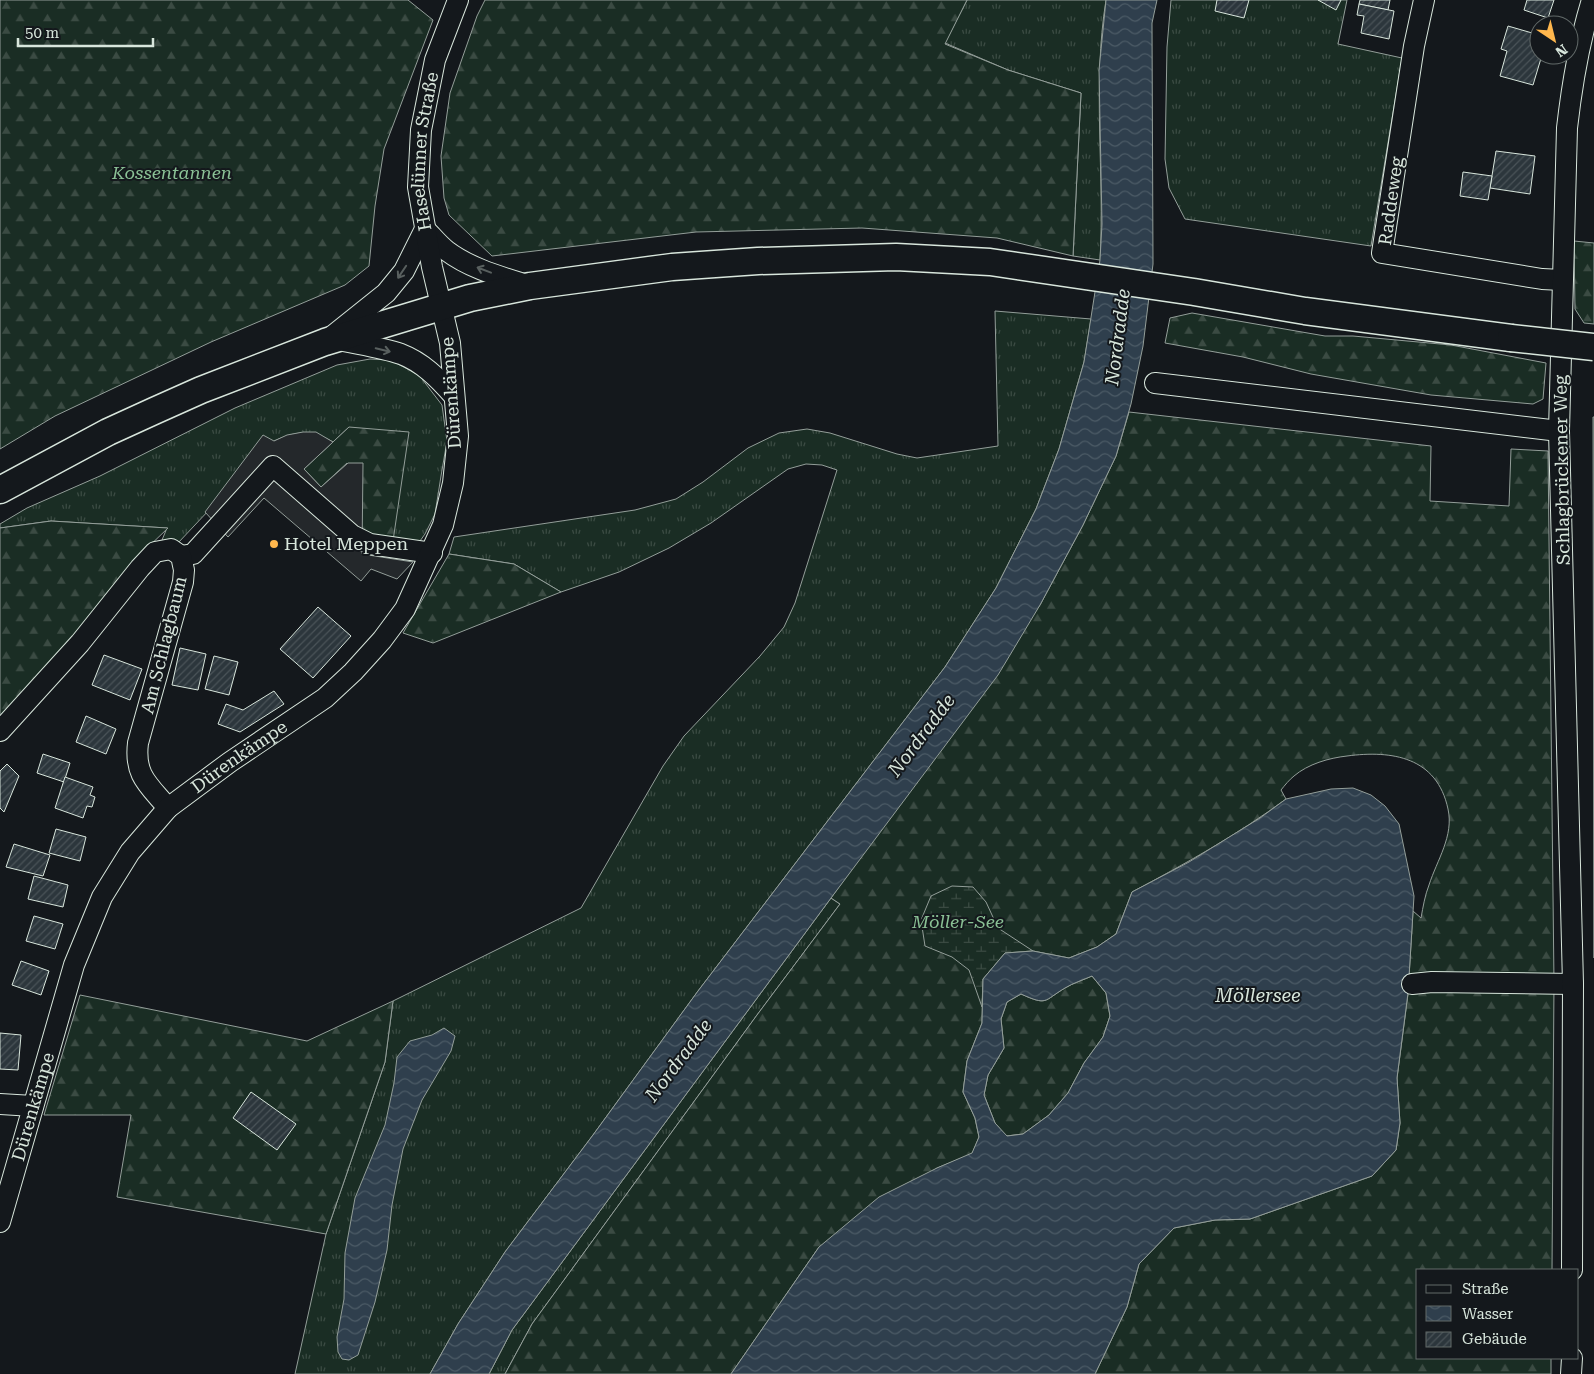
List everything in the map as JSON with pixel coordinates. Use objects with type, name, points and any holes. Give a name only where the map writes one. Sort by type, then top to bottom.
[{"type":"main road","points":[[0,490],[108,432],[146,414],[201,390],[330,340],[441,305],[470,298],[530,286],[672,267],[758,261],[896,257],[990,262],[1194,292],[1305,311],[1594,347]]},
{"type":"street","name":"Haselünner Straße","points":[[441,305],[418,187],[421,130],[435,60],[458,0]]},
{"type":"street","name":"Raddeweg","points":[[1424,0],[1414,46],[1382,253],[1542,279],[1562,280]]},
{"type":"street","name":"Schlagbrückener Weg","points":[[1572,1269],[1573,984],[1559,432],[1565,172],[1572,84],[1582,31],[1592,0]]},
{"type":"street","points":[[330,340],[386,294],[404,271],[425,229],[447,251],[480,270],[530,286]]},
{"type":"street","name":"Dürenkämpe","points":[[0,1222],[74,965],[102,898],[130,852],[168,808],[230,762],[325,698],[353,672],[382,640],[405,609],[432,553],[443,525],[453,483],[458,436],[450,343],[441,305]]},
{"type":"street","points":[[330,340],[401,354],[417,362],[435,375],[453,395]]},
{"type":"street","points":[[1155,383],[1559,432]]},
{"type":"street","points":[[180,556],[193,554],[273,466],[352,536],[370,544],[432,553]]},
{"type":"street","name":"Am Schlagbaum","points":[[0,731],[80,643],[155,552],[171,549],[180,556],[184,570],[183,582],[138,744],[136,758],[141,776],[168,808]]},
{"type":"street","points":[[1412,984],[1432,982],[1573,984]]},
{"type":"street","points":[[0,1104],[33,1106]]},
{"type":"street","points":[[1572,1359],[1572,1374]]},
{"type":"green space","name":"Kossentannen","points":[[0,0],[408,0],[433,20],[384,149],[375,206],[369,266],[345,285],[211,342],[55,416],[0,449]]},
{"type":"green space","points":[[485,0],[967,0],[945,44],[1008,70],[1081,93],[1073,256],[997,238],[862,228],[696,232],[492,256],[449,215],[444,198],[441,156],[450,93],[477,16]]},
{"type":"green space","points":[[967,0],[1106,0],[1102,32],[1099,97],[1100,260],[1073,256],[1081,93],[1008,70],[945,43]]},
{"type":"green space","points":[[1171,0],[1347,0],[1338,44],[1402,58],[1371,246],[1185,219],[1169,188],[1165,159],[1167,47]]},
{"type":"green space","points":[[1574,241],[1594,243],[1594,324],[1584,323],[1575,309]]},
{"type":"green space","points":[[995,311],[1091,319],[1084,362],[1059,449],[1036,509],[996,588],[945,667],[698,991],[505,1252],[458,1324],[430,1374],[295,1374],[326,1234],[385,1062],[393,1001],[581,908],[663,766],[684,736],[760,656],[784,627],[795,603],[837,470],[822,465],[806,464],[788,469],[711,523],[669,548],[619,572],[561,592],[514,564],[449,554],[454,537],[635,510],[676,499],[703,482],[748,448],[779,433],[807,429],[830,433],[897,454],[917,458],[998,446]]},
{"type":"green space","points":[[1192,313],[1325,336],[1353,336],[1451,345],[1546,363],[1543,399],[1533,404],[1431,395],[1311,374],[1243,357],[1165,343],[1170,318]]},
{"type":"green space","points":[[370,359],[390,360],[419,375],[442,405],[447,441],[435,514],[420,541],[393,541],[349,427],[333,442],[311,433],[297,433],[274,441],[178,543],[164,544],[162,540],[167,528],[51,521],[0,528],[0,524],[27,508],[100,476],[235,408],[337,365]]},
{"type":"green space","points":[[1129,412],[1431,446],[1430,501],[1509,506],[1511,449],[1548,451],[1554,983],[1552,1269],[1416,1269],[1416,1359],[1551,1359],[1551,1374],[1095,1374],[1127,1307],[1139,1264],[1174,1228],[1215,1220],[1250,1219],[1372,1176],[1396,1150],[1400,1123],[1397,1078],[1408,994],[1413,911],[1421,918],[1432,876],[1447,838],[1449,819],[1448,809],[1442,792],[1434,778],[1423,768],[1396,756],[1364,754],[1333,758],[1306,768],[1292,778],[1281,790],[1286,799],[1210,849],[1132,892],[1116,934],[1097,947],[1069,958],[1033,951],[983,979],[982,1023],[967,1061],[963,1092],[975,1118],[979,1137],[972,1154],[937,1168],[819,1247],[731,1374],[505,1374],[532,1324],[840,904],[831,898],[1040,605],[1083,525],[1116,456]]},
{"type":"green space","points":[[1593,417],[1594,417],[1594,958]]},
{"type":"green space","points":[[349,427],[409,432],[393,541],[362,534],[347,463],[321,487],[304,469]]},
{"type":"green space","points":[[51,521],[168,528],[142,553],[0,725],[0,528]]},
{"type":"green space","points":[[449,554],[514,564],[561,592],[433,643],[403,633]]},
{"type":"green space","name":"Möller-See","points":[[952,886],[973,887],[986,902],[998,928],[1033,951],[1005,953],[983,979],[982,1007],[969,970],[952,957],[925,946],[921,920],[931,896]]},
{"type":"green space","points":[[831,898],[840,904],[532,1324],[505,1374],[489,1374],[512,1330]]},
{"type":"green space","points":[[1092,976],[1106,993],[1110,1016],[1103,1037],[1084,1063],[1068,1093],[1049,1115],[1023,1134],[1006,1136],[995,1123],[984,1095],[988,1075],[1004,1048],[1001,1019],[1007,1002],[1021,994],[1041,1001],[1049,999],[1068,986]]},
{"type":"green space","points":[[80,995],[307,1041],[393,1001],[385,1062],[326,1234],[117,1197],[131,1115],[44,1115]]},
{"type":"shaded area","points":[[316,432],[333,442],[304,469],[321,487],[348,463],[363,463],[362,554],[413,562],[397,579],[371,569],[361,581],[264,498],[228,537],[205,512],[263,435],[274,441],[287,435]]},
{"type":"water","name":"Nordradde","points":[[1106,0],[1157,0],[1152,23],[1153,264],[1143,346],[1131,404],[1116,456],[1083,525],[1040,605],[998,675],[512,1330],[489,1374],[430,1374],[458,1324],[505,1252],[698,991],[945,667],[996,588],[1036,509],[1059,449],[1084,362],[1100,260],[1102,224],[1099,70]]},
{"type":"water","name":"Möllersee","points":[[1353,788],[1371,795],[1385,806],[1399,824],[1414,896],[1408,993],[1397,1078],[1400,1123],[1396,1150],[1372,1176],[1250,1219],[1215,1220],[1174,1228],[1139,1264],[1127,1307],[1095,1374],[731,1374],[819,1247],[879,1197],[972,1153],[979,1137],[975,1118],[963,1092],[967,1061],[982,1023],[983,979],[1005,953],[1033,951],[1069,958],[1097,947],[1116,934],[1132,892],[1189,862],[1260,818],[1286,799],[1331,789]],"holes":[[[1092,976],[1106,993],[1110,1016],[1103,1037],[1084,1063],[1068,1093],[1049,1115],[1023,1134],[1007,1136],[995,1123],[984,1095],[988,1075],[1004,1048],[1001,1019],[1007,1002],[1021,994],[1041,1001],[1049,999],[1068,986]]]},
{"type":"water","points":[[444,1028],[455,1036],[451,1051],[422,1100],[403,1149],[392,1205],[387,1250],[375,1302],[358,1355],[349,1360],[342,1359],[338,1352],[337,1337],[344,1299],[345,1253],[355,1198],[385,1125],[394,1083],[397,1057],[410,1041],[432,1035]]},
{"type":"building","points":[[1217,0],[1249,0],[1244,18],[1215,11]]},
{"type":"building","points":[[1318,0],[1341,0],[1336,10]]},
{"type":"building","points":[[1360,0],[1390,0],[1388,10],[1359,4]]},
{"type":"building","points":[[1527,0],[1554,0],[1549,15],[1539,15],[1524,10]]},
{"type":"building","points":[[1359,4],[1394,11],[1389,39],[1361,33],[1364,16],[1357,15]]},
{"type":"building","points":[[1508,26],[1529,32],[1529,65],[1539,65],[1533,85],[1500,76],[1507,51],[1501,49]]},
{"type":"building","points":[[1496,151],[1535,156],[1530,194],[1490,188]]},
{"type":"building","points":[[1463,172],[1492,176],[1488,200],[1460,196]]},
{"type":"building","points":[[318,607],[351,636],[313,678],[280,649]]},
{"type":"building","points":[[180,648],[206,654],[198,690],[172,685]]},
{"type":"building","points":[[104,655],[142,669],[130,700],[92,685]]},
{"type":"building","points":[[214,656],[238,662],[229,695],[205,689]]},
{"type":"building","points":[[274,691],[284,704],[240,732],[218,724],[226,704],[243,710]]},
{"type":"building","points":[[86,716],[116,729],[106,754],[76,742]]},
{"type":"building","points":[[43,754],[70,763],[64,782],[37,773]]},
{"type":"building","points":[[7,764],[19,776],[4,812],[0,808],[0,771]]},
{"type":"building","points":[[65,777],[93,787],[90,795],[95,797],[92,807],[87,806],[83,818],[55,808]]},
{"type":"building","points":[[56,829],[86,837],[80,861],[49,853]]},
{"type":"building","points":[[14,844],[50,855],[43,876],[6,867]]},
{"type":"building","points":[[34,876],[68,885],[63,907],[28,899]]},
{"type":"building","points":[[34,916],[63,924],[55,949],[26,941]]},
{"type":"building","points":[[21,961],[49,971],[41,995],[12,985]]},
{"type":"building","points":[[0,1033],[21,1035],[18,1070],[0,1069]]},
{"type":"building","points":[[251,1092],[296,1124],[277,1150],[233,1118]]},
{"type":"place","name":"Hotel Meppen","points":[[274,544]]}]
